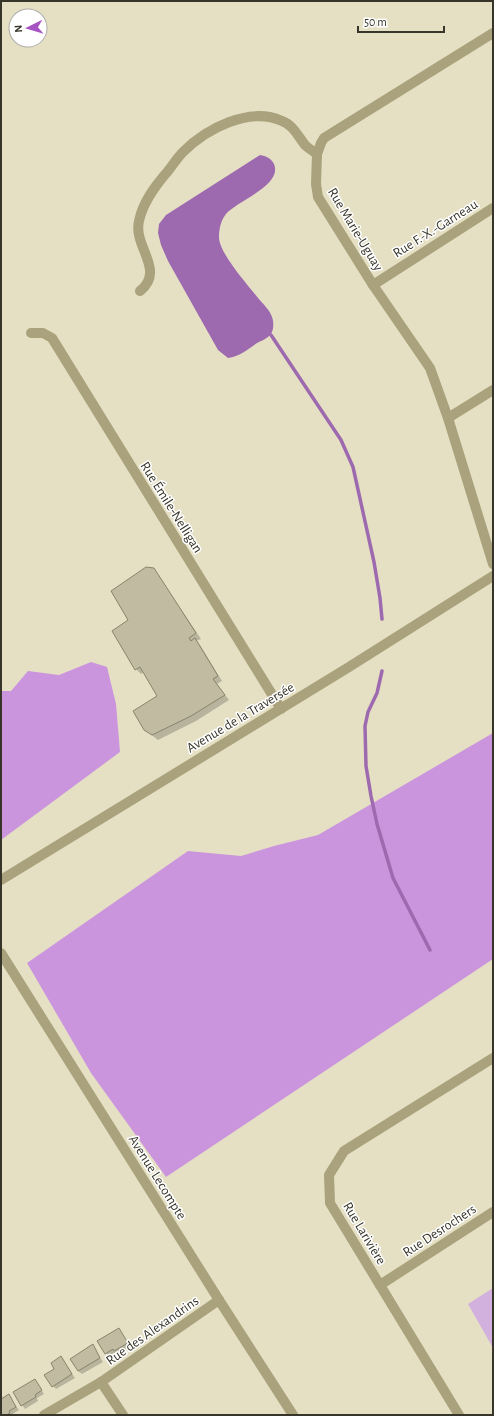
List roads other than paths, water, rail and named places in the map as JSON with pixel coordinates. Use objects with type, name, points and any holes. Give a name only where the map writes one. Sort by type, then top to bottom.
[{"type":"street","name":"Rue Marie-Uguay","points":[[493,33],[324,138],[320,143],[317,154],[316,184],[318,197],[373,285],[430,368],[448,418],[493,564]]},
{"type":"street","points":[[140,291],[149,281],[151,273],[148,259],[139,239],[139,221],[150,195],[157,184],[182,153],[192,144],[228,122],[238,119],[263,117],[283,121],[295,131],[305,145],[317,154]]},
{"type":"street","name":"Rue F.-X.-Garneau","points":[[373,285],[493,208]]},
{"type":"street","name":"Rue Émile-Nelligan","points":[[31,332],[43,333],[52,338],[280,709]]},
{"type":"street","points":[[448,418],[493,390]]},
{"type":"street","name":"Avenue de la Traversée","points":[[1,880],[493,576]]},
{"type":"street","name":"Avenue Lecompte","points":[[1,953],[293,1415]]},
{"type":"street","name":"Rue Larivière","points":[[459,1415],[330,1203],[329,1175],[344,1151],[493,1058]]},
{"type":"street","name":"Rue Desrochers","points":[[380,1285],[493,1212]]},
{"type":"street","name":"Rue des Alexandrins","points":[[44,1415],[101,1382],[219,1300]]},
{"type":"street","name":"Rue des Alexandrins","points":[[101,1382],[123,1415]]},
{"type":"waterway","points":[[271,335],[341,440],[353,467],[374,562],[382,619]]},
{"type":"waterway","points":[[382,671],[377,693],[368,712],[365,726],[366,766],[371,796],[377,824],[393,878],[430,950]]}]
